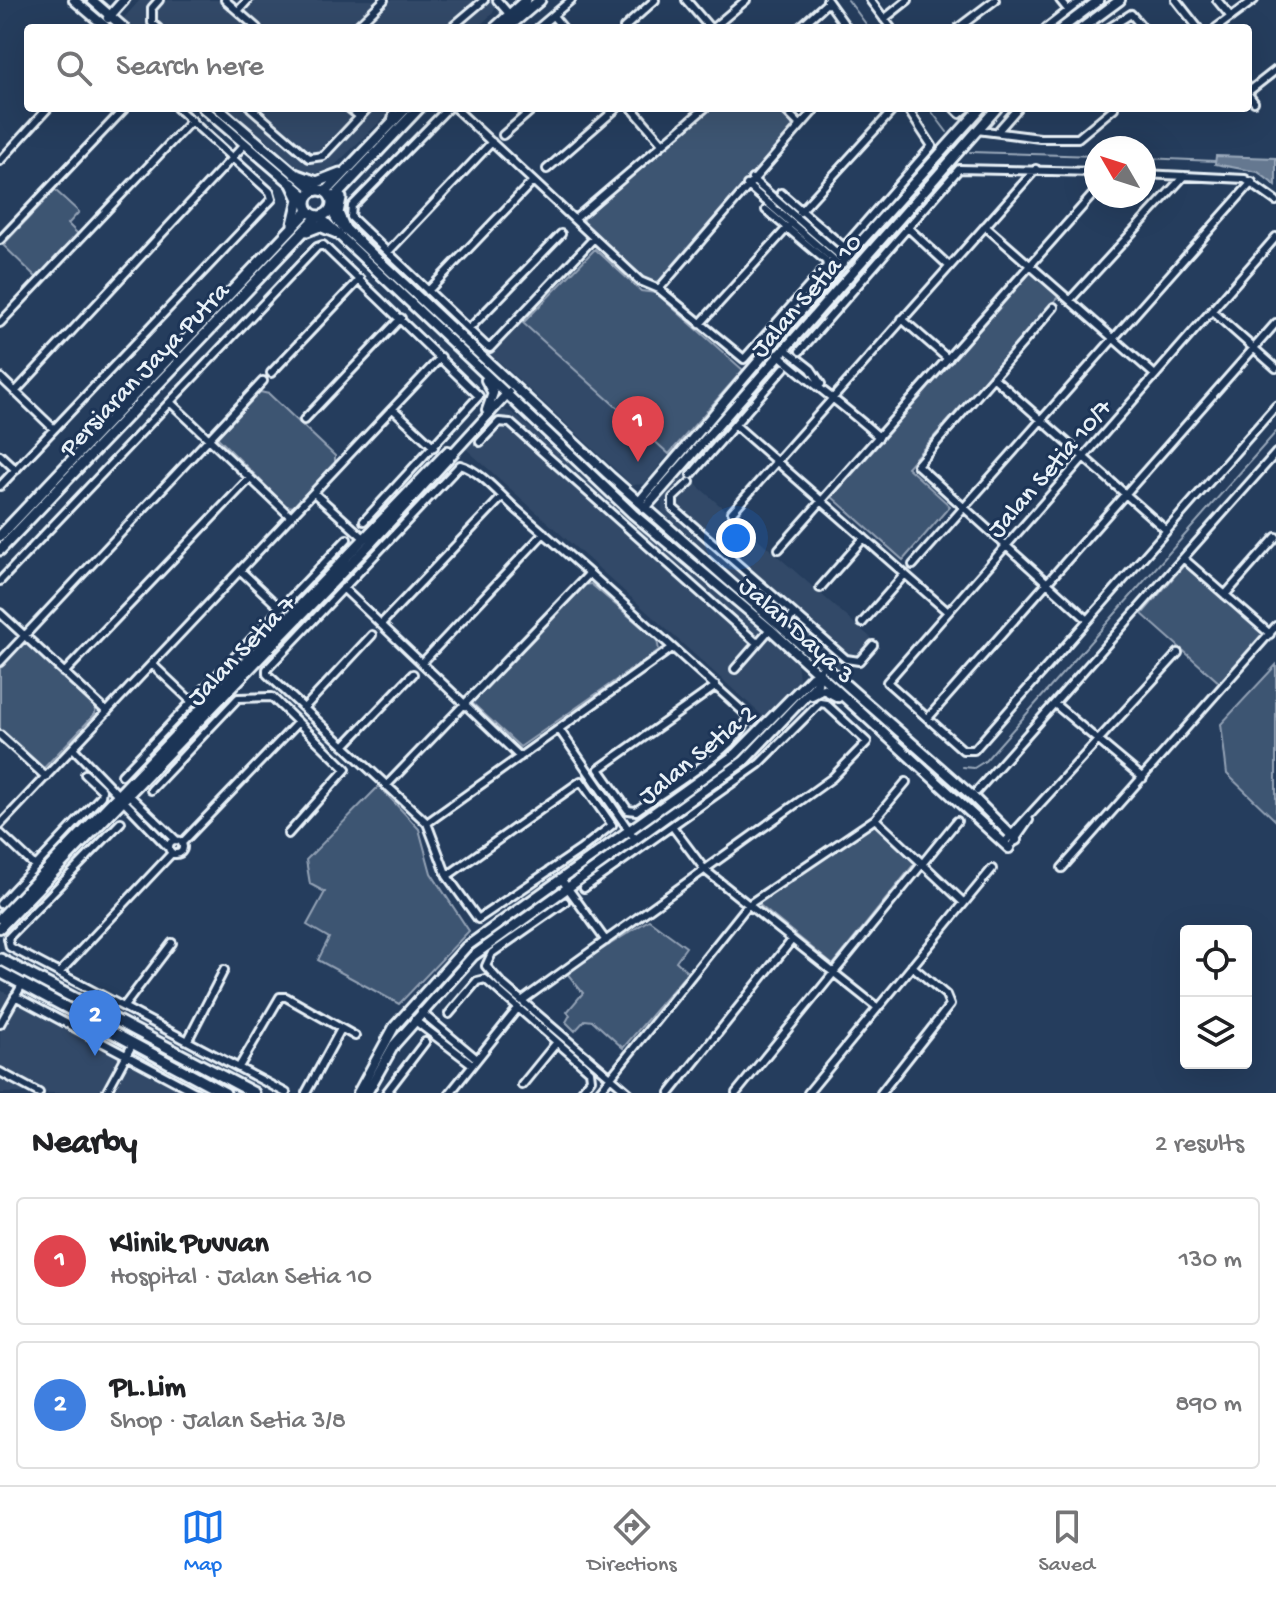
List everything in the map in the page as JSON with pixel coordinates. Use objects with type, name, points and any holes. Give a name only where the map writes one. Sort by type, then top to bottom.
[{"type":"main road","points":[[500,24],[526,0]]},
{"type":"main road","points":[[512,24],[540,0]]},
{"type":"main road","points":[[330,201],[350,167],[402,112]]},
{"type":"main road","points":[[330,201],[415,112]]},
{"type":"main road","points":[[350,167],[320,182],[293,179],[299,204],[295,233],[320,226],[341,231],[338,206],[351,181]]},
{"type":"main road","points":[[311,194],[330,201]]},
{"type":"main road","points":[[311,194],[315,215]]},
{"type":"main road","name":"Persiaran Jaya Putra","points":[[0,536],[295,233],[330,201]]},
{"type":"main road","name":"Persiaran Jaya Putra","points":[[0,550],[295,233]]},
{"type":"main road","points":[[0,959],[254,1093]]},
{"type":"main road","points":[[0,972],[225,1093]]},
{"type":"main road","points":[[124,1027],[132,1045]]},
{"type":"main road","points":[[132,1045],[147,1038]]},
{"type":"street","points":[[74,0],[102,24]]},
{"type":"street","points":[[92,0],[108,7],[122,0]]},
{"type":"street","points":[[92,0],[119,24]]},
{"type":"street","points":[[105,24],[122,0]]},
{"type":"street","points":[[153,24],[151,15],[159,0]]},
{"type":"street","points":[[225,0],[253,24]]},
{"type":"street","points":[[238,11],[248,0]]},
{"type":"street","points":[[359,24],[384,0]]},
{"type":"street","points":[[456,24],[484,0]]},
{"type":"street","points":[[497,0],[510,15]]},
{"type":"street","points":[[543,24],[571,0]]},
{"type":"street","points":[[628,24],[655,0]]},
{"type":"street","points":[[686,0],[708,24]]},
{"type":"street","points":[[717,24],[746,0]]},
{"type":"street","points":[[870,0],[888,24]]},
{"type":"street","points":[[884,19],[908,0]]},
{"type":"street","points":[[963,24],[995,0]]},
{"type":"street","points":[[1060,0],[1068,10]]},
{"type":"street","points":[[1051,24],[1082,0]]},
{"type":"street","points":[[1067,24],[1099,0]]},
{"type":"street","points":[[1087,24],[1120,0]]},
{"type":"street","points":[[1176,0],[1195,24]]},
{"type":"street","points":[[1217,0],[1231,17]]},
{"type":"street","points":[[1221,24],[1254,0]]},
{"type":"street","points":[[803,24],[828,1],[844,24]]},
{"type":"street","points":[[1115,24],[1131,14],[1140,24]]},
{"type":"street","points":[[553,16],[560,24]]},
{"type":"street","points":[[1252,90],[1276,70]]},
{"type":"street","points":[[0,161],[44,112]]},
{"type":"street","points":[[0,240],[121,112]]},
{"type":"street","points":[[0,486],[272,199],[272,194],[182,112]]},
{"type":"street","points":[[216,112],[245,144],[293,179]]},
{"type":"street","points":[[216,112],[311,194]]},
{"type":"street","points":[[256,112],[309,158],[323,156],[364,112]]},
{"type":"street","points":[[354,112],[360,117]]},
{"type":"street","points":[[391,124],[393,112]]},
{"type":"street","points":[[444,112],[352,206],[351,217],[490,348],[594,238]]},
{"type":"street","points":[[459,112],[640,281],[659,289],[744,359],[828,263],[766,210]]},
{"type":"street","points":[[503,135],[529,112]]},
{"type":"street","points":[[547,169],[612,112]]},
{"type":"street","points":[[635,112],[663,144]]},
{"type":"street","points":[[575,219],[700,112]]},
{"type":"street","points":[[787,112],[800,125]]},
{"type":"street","points":[[659,289],[812,112]]},
{"type":"street","points":[[800,212],[891,112]]},
{"type":"street","points":[[781,193],[844,247],[932,146],[910,112]]},
{"type":"street","name":"Jalan Setia 10","points":[[661,483],[736,386],[977,112]]},
{"type":"street","name":"Jalan Setia 10","points":[[641,506],[993,112]]},
{"type":"street","points":[[997,133],[1015,112]]},
{"type":"street","points":[[977,130],[1078,138],[1109,112]]},
{"type":"street","points":[[0,323],[192,120]]},
{"type":"street","points":[[388,252],[492,142]]},
{"type":"street","points":[[15,392],[245,144]]},
{"type":"street","points":[[800,351],[959,169],[1084,171]]},
{"type":"street","points":[[732,512],[1036,169]]},
{"type":"street","points":[[1156,175],[1252,182],[1276,201]]},
{"type":"street","points":[[1070,300],[1184,176]]},
{"type":"street","points":[[428,291],[533,181]]},
{"type":"street","points":[[750,182],[844,264]]},
{"type":"street","points":[[913,565],[1252,182]]},
{"type":"street","name":"Jalan Daya 3","points":[[330,201],[341,231],[479,370],[567,453],[770,629],[1006,846]]},
{"type":"street","points":[[779,549],[1084,204]]},
{"type":"street","name":"Jalan Daya 3","points":[[315,215],[341,231],[641,506],[783,628],[1014,837]]},
{"type":"street","points":[[985,226],[1155,375]]},
{"type":"street","points":[[700,324],[788,227]]},
{"type":"street","points":[[908,228],[949,266]]},
{"type":"street","points":[[844,264],[860,258],[890,229]]},
{"type":"street","points":[[469,329],[561,234]]},
{"type":"street","name":"Jalan Setia 10/7","points":[[928,718],[887,682],[1276,237]]},
{"type":"street","points":[[0,581],[317,247],[323,245],[479,396],[364,521]]},
{"type":"street","points":[[810,317],[842,276],[844,264]]},
{"type":"street","points":[[271,373],[360,279]]},
{"type":"street","points":[[736,386],[781,350],[802,319],[806,305]]},
{"type":"street","points":[[1054,307],[917,465],[1088,620]]},
{"type":"street","points":[[1212,311],[1276,368]]},
{"type":"street","points":[[304,420],[401,318]]},
{"type":"street","points":[[902,319],[948,359]]},
{"type":"street","points":[[1276,323],[928,718],[963,750],[974,750],[1276,406]]},
{"type":"street","points":[[781,350],[811,369],[823,387],[879,437]]},
{"type":"street","points":[[0,825],[441,357]]},
{"type":"street","points":[[784,368],[671,503],[794,614],[854,661],[859,661],[873,645]]},
{"type":"street","points":[[494,369],[506,393],[529,402]]},
{"type":"street","points":[[479,370],[493,393],[489,411],[507,407],[529,417]]},
{"type":"street","points":[[0,377],[54,429]]},
{"type":"street","points":[[993,377],[1166,530]]},
{"type":"street","points":[[0,662],[263,381]]},
{"type":"street","name":"Jalan Setia 7","points":[[0,918],[367,542],[506,393]]},
{"type":"street","points":[[170,402],[291,517]]},
{"type":"street","points":[[393,409],[434,447]]},
{"type":"street","points":[[480,442],[496,424],[506,421],[757,643]]},
{"type":"street","points":[[735,425],[948,612]]},
{"type":"street","points":[[557,465],[567,453]]},
{"type":"street","points":[[977,791],[1276,453]]},
{"type":"street","points":[[0,455],[16,470]]},
{"type":"street","points":[[447,876],[581,781],[610,820],[611,828],[482,919],[474,917],[447,876],[427,823],[267,674],[267,669],[460,465],[544,533],[716,686],[749,719],[734,742],[631,812],[599,769],[716,686]]},
{"type":"street","points":[[611,477],[635,492],[661,483]]},
{"type":"street","points":[[64,673],[250,478]]},
{"type":"street","points":[[601,482],[641,506],[671,544]]},
{"type":"street","points":[[661,483],[655,512],[666,526]]},
{"type":"street","points":[[314,493],[367,542]]},
{"type":"street","points":[[381,624],[502,497]]},
{"type":"street","points":[[422,663],[544,533]]},
{"type":"street","points":[[690,548],[703,534]]},
{"type":"street","points":[[1225,595],[1276,537]]},
{"type":"street","points":[[820,588],[864,538]]},
{"type":"street","points":[[122,775],[347,539]]},
{"type":"street","points":[[1184,559],[1270,634]]},
{"type":"street","points":[[241,571],[280,608]]},
{"type":"street","points":[[386,786],[589,574]]},
{"type":"street","points":[[862,623],[905,574]]},
{"type":"street","points":[[343,588],[520,757]]},
{"type":"street","points":[[0,613],[107,712]]},
{"type":"street","points":[[794,614],[783,628],[815,659],[819,674],[833,677],[878,713]]},
{"type":"street","points":[[1062,868],[1276,626]]},
{"type":"street","points":[[735,669],[770,629]]},
{"type":"street","points":[[304,708],[372,635]]},
{"type":"street","points":[[776,721],[804,678],[800,662],[788,647]]},
{"type":"street","points":[[427,823],[672,648]]},
{"type":"street","points":[[1006,846],[1178,653]]},
{"type":"street","points":[[152,664],[191,701]]},
{"type":"street","points":[[344,746],[413,674]]},
{"type":"street","name":"Jalan Setia 2","points":[[633,835],[665,817],[744,761],[812,677],[819,674]]},
{"type":"street","points":[[776,721],[823,689],[871,721]]},
{"type":"street","points":[[151,790],[238,698],[274,698],[346,769],[288,834]]},
{"type":"street","points":[[523,1000],[832,778],[867,742],[826,704],[820,703],[759,764],[584,888]]},
{"type":"street","points":[[1056,705],[1143,778]]},
{"type":"street","name":"Jalan Setia 2","points":[[358,1093],[394,1027],[466,947],[633,835],[776,721]]},
{"type":"street","points":[[60,972],[170,850],[298,722]]},
{"type":"street","points":[[559,729],[633,835]]},
{"type":"street","points":[[0,737],[46,777]]},
{"type":"street","points":[[73,748],[120,793],[135,814],[170,850],[180,853],[179,841],[142,806],[120,793]]},
{"type":"street","points":[[0,904],[101,796],[102,790],[85,774]]},
{"type":"street","points":[[598,1093],[748,905],[875,819],[906,782]]},
{"type":"street","name":"Jalan Setia 7","points":[[0,928],[120,793]]},
{"type":"street","points":[[135,814],[142,806]]},
{"type":"street","points":[[665,817],[705,870],[878,1008]]},
{"type":"street","points":[[875,819],[964,903]]},
{"type":"street","points":[[736,1093],[957,821]]},
{"type":"street","points":[[121,822],[8,938],[10,947],[125,1005],[286,1093]]},
{"type":"street","points":[[0,833],[35,866]]},
{"type":"street","points":[[808,1093],[992,869]]},
{"type":"street","points":[[564,884],[606,941]]},
{"type":"street","name":"Jalan Setia 2","points":[[367,1093],[394,1045],[417,1015],[473,956],[564,884]]},
{"type":"street","points":[[565,902],[492,953],[486,966],[629,1093]]},
{"type":"street","points":[[670,1093],[792,940]]},
{"type":"street","points":[[125,1005],[172,943]]},
{"type":"street","points":[[881,1093],[950,1005],[946,995],[912,966]]},
{"type":"street","points":[[188,1040],[224,970]]},
{"type":"street","points":[[449,1014],[477,981],[485,979],[592,1075],[580,1093]]},
{"type":"street","points":[[0,1024],[23,983]]},
{"type":"street","points":[[394,1027],[417,1015],[425,990]]},
{"type":"street","points":[[15,996],[197,1093]]},
{"type":"street","points":[[239,1067],[280,997],[286,997],[355,1036]]},
{"type":"street","points":[[450,1093],[518,1008]]},
{"type":"street","points":[[417,1015],[440,1026],[474,1062]]},
{"type":"street","points":[[417,1015],[433,1034],[474,1062]]},
{"type":"street","points":[[433,1034],[440,1026]]},
{"type":"street","points":[[306,1093],[341,1029]]},
{"type":"street","points":[[386,1093],[425,1042]]},
{"type":"street","points":[[522,1085],[557,1042]]},
{"type":"street","points":[[106,1093],[132,1045]]},
{"type":"street","points":[[0,1072],[39,1093]]},
{"type":"shaded area","points":[[140,0],[497,0],[493,13],[481,24],[129,24],[123,19]]},
{"type":"shaded area","points":[[233,112],[390,112],[331,169],[307,175]]},
{"type":"shaded area","points":[[704,112],[781,112],[792,123],[792,128],[659,281],[650,283],[583,223],[585,217]]},
{"type":"shaded area","points":[[1216,156],[1276,158],[1276,186],[1258,172],[1215,164]]},
{"type":"shaded area","points":[[55,190],[79,212],[68,224],[79,235],[37,278],[3,245]]},
{"type":"shaded area","points":[[595,249],[641,291],[656,293],[743,370],[669,454],[523,323]]},
{"type":"shaded area","points":[[1032,271],[1059,296],[907,467],[950,506],[903,560],[832,497]]},
{"type":"shaded area","points":[[520,321],[669,454],[644,484],[632,485],[490,353]]},
{"type":"shaded area","points":[[260,392],[269,394],[335,456],[335,465],[295,507],[286,506],[217,437]]},
{"type":"shaded area","points":[[503,410],[513,413],[797,662],[799,679],[764,717],[464,447]]},
{"type":"shaded area","points":[[684,474],[878,644],[862,662],[840,669],[662,512],[662,500]]},
{"type":"shaded area","points":[[1185,564],[1265,635],[1221,684],[1142,614]]},
{"type":"shaded area","points":[[591,584],[657,640],[659,650],[520,747],[470,701],[585,585]]},
{"type":"shaded area","points":[[25,641],[96,707],[95,714],[42,770],[0,732],[0,668]]},
{"type":"shaded area","points":[[1276,665],[1276,821],[1227,774],[1221,724]]},
{"type":"shaded area","points":[[379,786],[419,829],[431,873],[469,931],[399,1004],[318,960],[329,938],[307,925],[325,892],[310,884],[306,860]]},
{"type":"shaded area","points":[[872,823],[915,863],[833,965],[757,903]]},
{"type":"shaded area","points":[[649,920],[686,947],[676,961],[688,972],[623,1048],[593,1021],[585,1020],[575,1031],[566,1022],[570,1015],[567,1012],[583,993],[566,972]]},
{"type":"shaded area","points":[[0,990],[19,1000],[193,1093],[0,1093]]},
{"type":"waterway","points":[[848,0],[866,24]]},
{"type":"waterway","points":[[932,112],[947,132]]},
{"type":"waterway","points":[[970,152],[1084,156]]},
{"type":"waterway","points":[[1156,159],[1215,161]]},
{"type":"waterway","points":[[963,767],[974,768],[985,761],[1276,432]]},
{"type":"place","name":"Klinik Puvvan","points":[[638,462]]},
{"type":"place","name":"PL.Lim","points":[[95,1056]]}]
